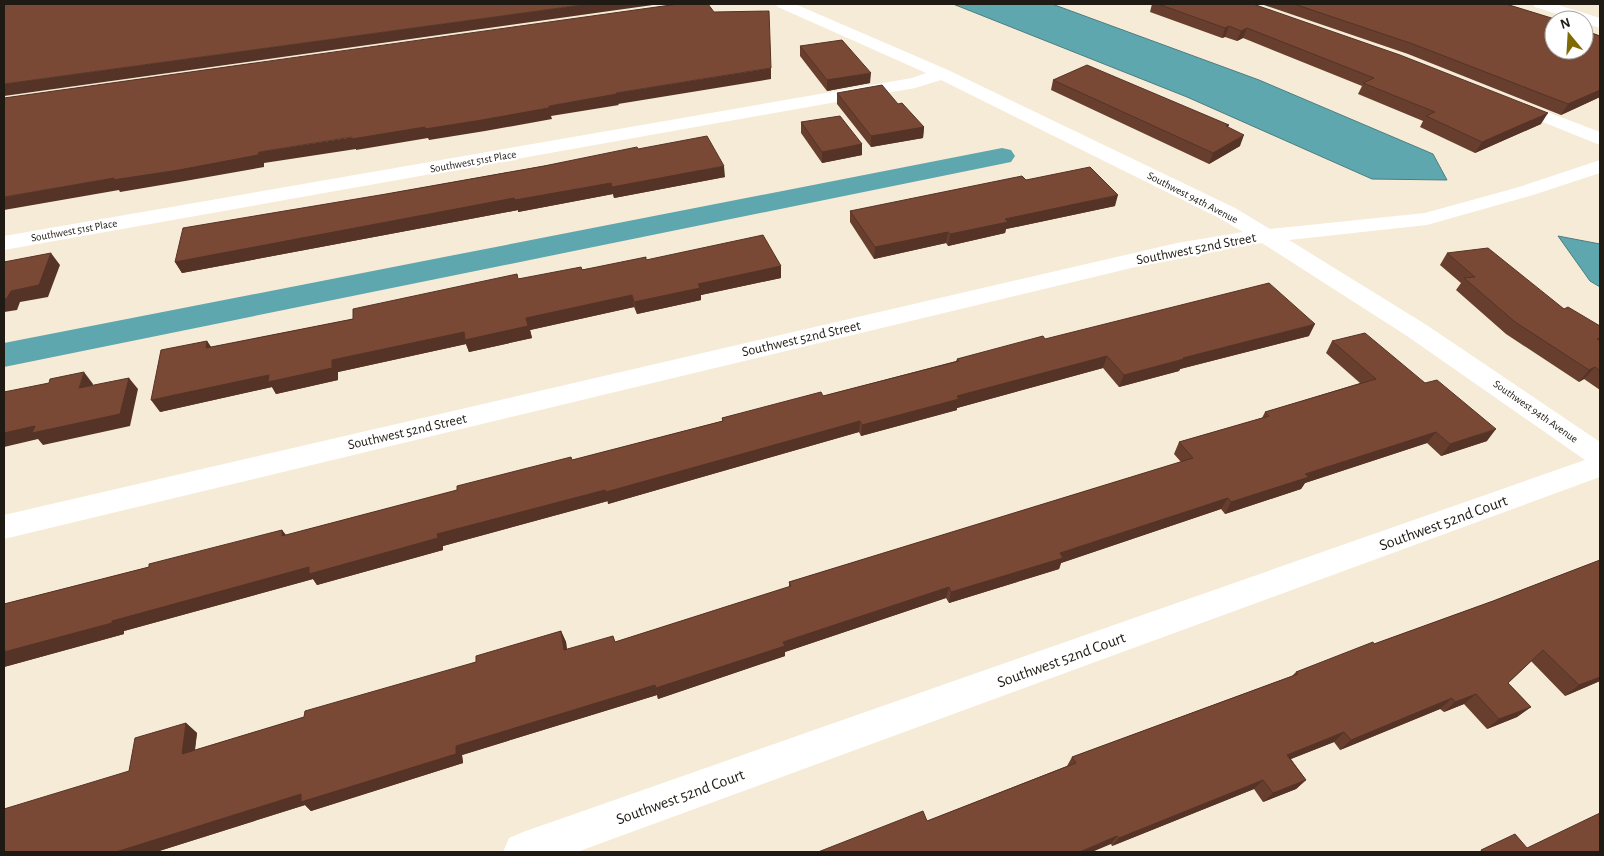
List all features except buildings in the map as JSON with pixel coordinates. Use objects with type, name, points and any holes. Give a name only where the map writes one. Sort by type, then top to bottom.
[{"type":"street","name":"Southwest 94th Avenue","points":[[782,4],[942,74],[1226,213],[1266,235],[1489,378],[1600,456]]},
{"type":"street","points":[[1540,4],[1600,23]]},
{"type":"street","name":"Southwest 51st Place","points":[[4,243],[915,83],[942,74]]},
{"type":"street","points":[[1494,96],[1600,139]]},
{"type":"street","name":"Southwest 52nd Street","points":[[4,527],[1177,250],[1266,235],[1382,225],[1427,219],[1508,196],[1600,166]]},
{"type":"street","name":"Southwest 52nd Court","points":[[522,852],[1600,466]]},
{"type":"water","points":[[953,4],[1052,4],[1259,80],[1433,154],[1447,180],[1372,179],[1187,97]]},
{"type":"water","points":[[1558,236],[1600,244],[1600,287],[1590,281]]},
{"type":"waterway","points":[[4,355],[1002,156]]}]
